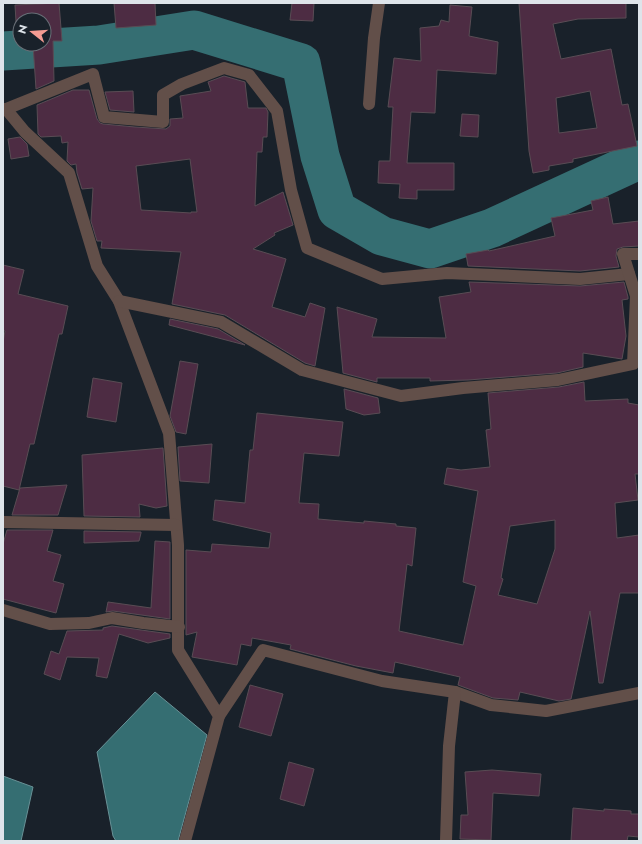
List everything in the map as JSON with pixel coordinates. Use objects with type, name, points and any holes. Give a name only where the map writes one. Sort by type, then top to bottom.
[{"type":"street","points":[[369,104],[374,38],[379,3]]},
{"type":"street","points":[[219,716],[178,650],[178,545],[169,433],[119,301],[97,266],[69,173],[25,132],[4,109],[93,74],[104,117],[163,122],[163,94],[182,84],[224,68],[249,75],[277,111],[291,190],[307,248],[382,278],[447,273],[580,279],[629,274]]},
{"type":"street","points":[[119,301],[221,322],[302,370],[401,396],[463,388],[558,380],[633,364],[636,296],[623,254],[639,254]]},
{"type":"street","points":[[3,522],[176,525]]},
{"type":"street","points":[[3,610],[50,624],[89,623],[112,618],[143,624],[179,627]]},
{"type":"street","points":[[186,841],[219,716],[263,650],[382,681],[455,692],[490,705],[546,711],[639,693]]},
{"type":"street","points":[[446,841],[449,746],[455,692]]},
{"type":"shaded area","points":[[155,692],[207,735],[178,841],[116,841],[113,836],[97,752]]},
{"type":"shaded area","points":[[3,776],[33,787],[21,841],[3,841]]},
{"type":"building","points":[[59,3],[62,41],[53,41],[54,81],[36,89],[34,52],[52,52],[52,12],[15,12],[15,5]]},
{"type":"building","points":[[114,3],[155,3],[156,25],[116,28]]},
{"type":"building","points":[[292,3],[314,3],[313,21],[290,20]]},
{"type":"building","points":[[519,3],[626,3],[626,18],[578,19],[553,24],[561,59],[611,49],[622,105],[628,104],[637,146],[573,159],[573,162],[549,166],[549,170],[533,173],[529,151]],"holes":[[[590,91],[597,128],[559,133],[556,98]]]},
{"type":"building","points":[[450,5],[472,7],[469,36],[498,42],[496,74],[437,70],[435,113],[411,112],[407,163],[454,163],[454,190],[417,190],[417,199],[399,198],[400,184],[378,183],[379,161],[390,161],[393,107],[388,107],[394,58],[421,61],[420,28],[439,26],[441,20],[449,22]]},
{"type":"building","points":[[224,76],[245,82],[248,108],[266,108],[268,112],[267,137],[263,137],[262,152],[257,152],[255,206],[283,192],[293,225],[274,233],[275,235],[253,249],[286,259],[272,307],[305,317],[310,303],[325,308],[315,366],[305,363],[225,315],[172,304],[181,252],[101,248],[102,241],[97,241],[91,221],[93,188],[82,189],[76,164],[71,165],[67,161],[68,142],[62,143],[61,136],[41,137],[38,134],[37,105],[73,90],[89,90],[97,119],[100,123],[166,129],[170,126],[170,119],[183,118],[180,96],[211,91],[208,82]],"holes":[[[190,159],[197,212],[191,213],[141,210],[136,166]]]},
{"type":"building","points":[[133,91],[134,112],[110,110],[105,92]]},
{"type":"building","points":[[462,114],[479,115],[478,137],[460,136]]},
{"type":"building","points":[[20,137],[27,144],[29,156],[11,159],[8,139]]},
{"type":"building","points":[[608,197],[613,224],[639,221],[639,246],[617,249],[616,256],[619,267],[580,271],[468,266],[466,254],[489,251],[555,236],[551,218],[593,210],[591,201]]},
{"type":"building","points":[[3,265],[24,270],[18,294],[68,306],[62,334],[59,334],[34,444],[30,444],[19,490],[3,486],[3,342],[5,331],[3,330]]},
{"type":"building","points":[[469,282],[580,286],[624,282],[628,299],[622,300],[626,336],[622,359],[583,353],[583,367],[557,373],[468,380],[430,381],[430,378],[377,378],[377,382],[343,373],[337,307],[377,319],[372,337],[446,338],[439,297],[471,292]]},
{"type":"building","points":[[170,319],[218,329],[245,345],[169,325]]},
{"type":"building","points":[[180,361],[198,364],[186,434],[176,432],[170,416]]},
{"type":"building","points":[[93,378],[122,383],[116,422],[87,417]]},
{"type":"building","points":[[584,382],[585,401],[628,399],[628,403],[639,405],[639,474],[635,474],[638,500],[615,503],[617,538],[639,535],[639,593],[620,593],[603,683],[599,683],[590,611],[571,699],[559,701],[520,692],[518,700],[493,698],[458,685],[460,677],[395,662],[393,673],[356,666],[290,649],[291,645],[252,638],[251,646],[241,644],[237,665],[192,657],[197,632],[186,635],[186,550],[211,552],[212,544],[269,548],[271,533],[213,520],[215,500],[245,503],[250,450],[253,450],[257,413],[343,422],[339,456],[304,453],[299,503],[319,504],[318,519],[364,523],[364,521],[396,524],[396,526],[416,528],[412,566],[407,564],[399,631],[463,645],[476,586],[463,582],[478,491],[444,484],[447,468],[461,470],[490,467],[486,430],[491,429],[488,393],[559,387]],"holes":[[[555,520],[555,549],[537,604],[498,595],[503,579],[501,578],[510,526]]]},
{"type":"building","points":[[344,389],[378,398],[380,413],[364,415],[346,409]]},
{"type":"building","points":[[212,444],[209,483],[180,481],[178,447]]},
{"type":"building","points":[[163,448],[167,506],[156,508],[139,504],[140,517],[84,516],[82,455]]},
{"type":"building","points":[[67,485],[58,515],[12,515],[20,488]]},
{"type":"building","points":[[7,530],[53,530],[47,551],[61,555],[53,581],[64,584],[56,613],[3,599],[3,544]]},
{"type":"building","points":[[84,531],[141,533],[139,541],[84,543]]},
{"type":"building","points":[[155,541],[170,542],[170,619],[113,611],[106,612],[108,602],[151,608]]},
{"type":"building","points":[[112,626],[170,634],[170,638],[148,643],[119,634],[107,678],[96,676],[99,658],[67,657],[60,680],[44,674],[51,651],[59,654],[67,631],[103,630],[103,628]]},
{"type":"building","points":[[250,685],[283,694],[271,736],[239,727]]},
{"type":"building","points":[[289,762],[314,769],[304,806],[280,799]]},
{"type":"building","points":[[492,770],[541,774],[539,796],[493,793],[491,840],[460,839],[461,815],[468,815],[465,772]]},
{"type":"building","points":[[573,808],[604,811],[604,809],[631,811],[631,814],[639,814],[639,837],[628,836],[627,841],[571,841]]},
{"type":"waterway","points":[[3,51],[99,45],[194,30],[301,63],[320,156],[337,210],[382,236],[430,249],[492,228],[639,160]]}]
